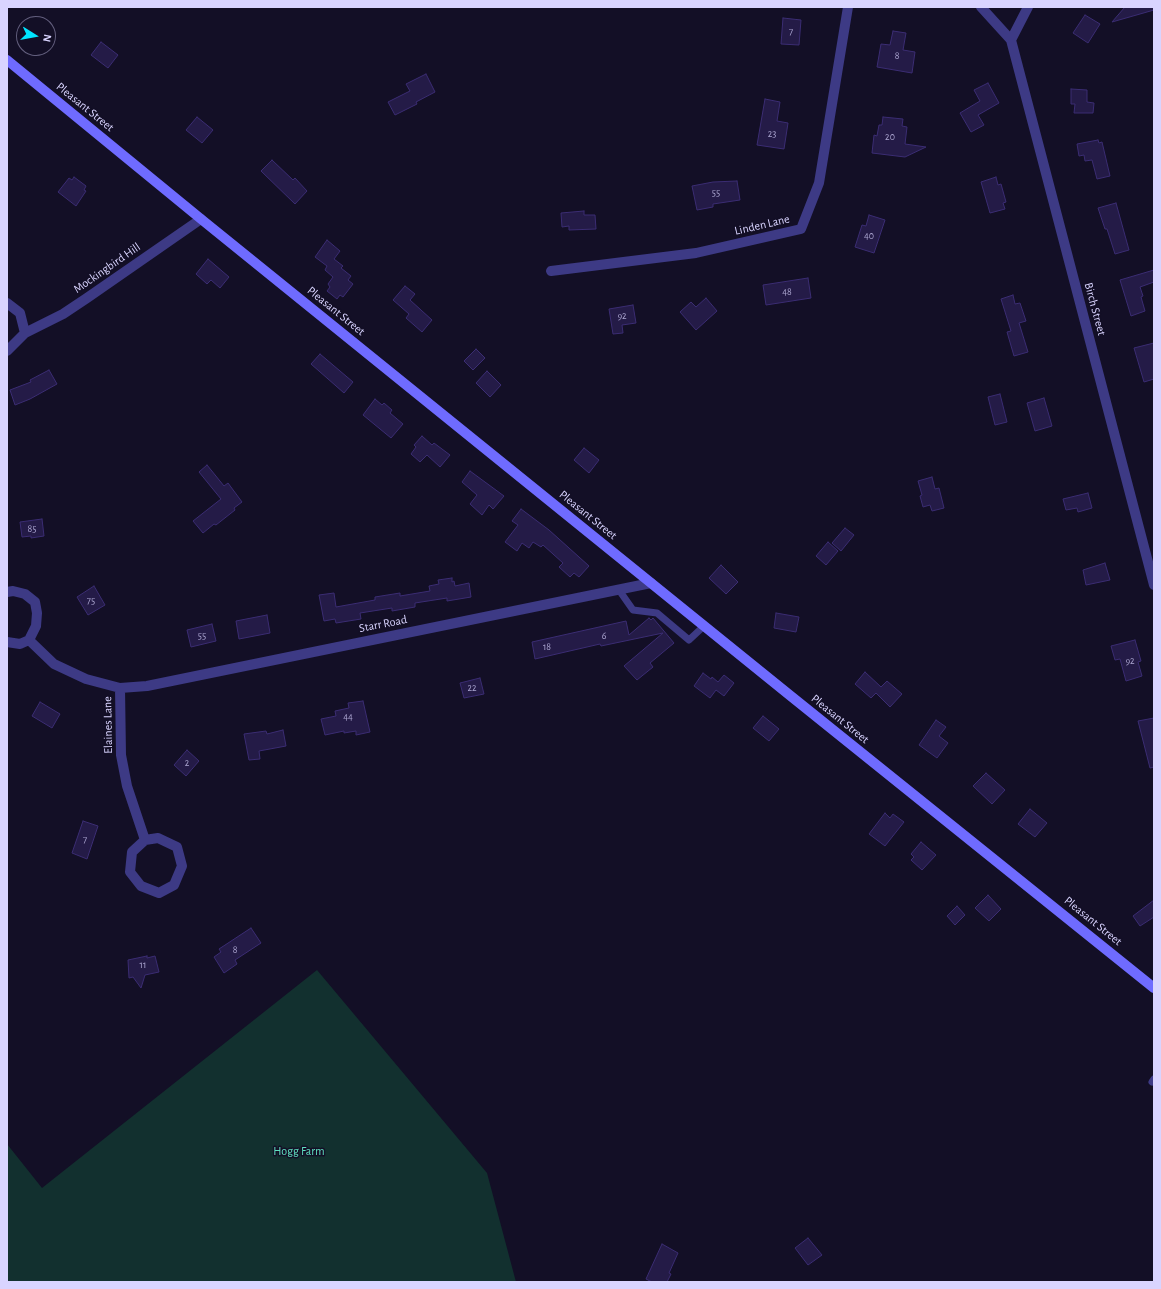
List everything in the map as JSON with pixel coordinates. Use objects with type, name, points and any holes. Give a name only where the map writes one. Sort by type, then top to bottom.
[{"type":"main road","name":"Pleasant Street","points":[[7,60],[704,626],[1154,988]]},
{"type":"street","name":"Linden Lane","points":[[551,271],[696,253],[801,229],[819,183],[848,7]]},
{"type":"street","name":"Birch Street","points":[[981,7],[1011,40],[1151,565],[1154,585]]},
{"type":"street","points":[[1011,40],[1028,7]]},
{"type":"street","name":"Mockingbird Hill","points":[[7,351],[25,333],[63,314],[201,219]]},
{"type":"street","points":[[7,303],[20,312],[25,333]]},
{"type":"street","name":"Starr Road","points":[[120,688],[147,686],[651,583]]},
{"type":"street","points":[[7,592],[14,590],[25,594],[34,602],[37,613],[36,626],[29,640],[20,644],[7,642]]},
{"type":"street","name":"Elaines Lane","points":[[29,640],[54,664],[86,679],[120,688],[121,755],[126,786],[145,840]]},
{"type":"street","points":[[158,838],[177,847],[182,866],[174,885],[160,892],[141,886],[130,872],[132,852],[145,840],[158,838]]},
{"type":"lane","points":[[619,590],[633,610],[657,613],[689,640],[704,626]]},
{"type":"green space","name":"Hogg Farm","points":[[317,970],[487,1173],[516,1282],[7,1282],[7,1144],[42,1188]]},
{"type":"building","points":[[1125,7],[1153,7],[1154,10],[1112,22]]},
{"type":"building","points":[[1085,15],[1100,24],[1088,43],[1073,33]]},
{"type":"building","points":[[783,18],[801,20],[799,45],[781,44]]},
{"type":"building","points":[[893,31],[906,33],[903,50],[915,52],[912,73],[877,67],[881,44],[890,45]]},
{"type":"building","points":[[101,42],[118,55],[108,68],[91,55]]},
{"type":"building","points":[[426,74],[435,92],[416,102],[417,104],[395,115],[388,102],[410,91],[406,84]]},
{"type":"building","points":[[988,83],[999,103],[978,115],[984,125],[971,132],[960,113],[980,101],[974,90]]},
{"type":"building","points":[[1071,89],[1087,90],[1087,102],[1094,103],[1093,113],[1074,113],[1075,104],[1071,104]]},
{"type":"building","points":[[765,99],[780,102],[777,121],[788,123],[784,149],[757,145]]},
{"type":"building","points":[[197,117],[213,130],[202,143],[186,130]]},
{"type":"building","points":[[883,117],[903,119],[902,126],[907,127],[905,144],[926,147],[905,157],[872,153],[874,135],[877,136],[879,125],[882,125]]},
{"type":"building","points":[[1098,140],[1099,143],[1102,142],[1110,176],[1097,179],[1092,160],[1085,161],[1084,155],[1079,156],[1077,144]]},
{"type":"building","points":[[272,160],[293,180],[295,178],[307,191],[295,204],[261,171]]},
{"type":"building","points":[[74,177],[86,186],[84,190],[86,191],[76,206],[58,192],[69,178],[72,180]]},
{"type":"building","points":[[996,177],[998,185],[1001,184],[1006,202],[1003,203],[1005,209],[990,213],[981,182]]},
{"type":"building","points":[[737,181],[740,200],[713,204],[713,207],[697,210],[692,186],[713,182]]},
{"type":"building","points":[[1116,203],[1129,250],[1115,254],[1098,208]]},
{"type":"building","points":[[584,211],[584,215],[595,215],[596,229],[569,230],[569,226],[562,227],[561,213]]},
{"type":"building","points":[[869,215],[885,220],[874,253],[855,247],[862,225],[866,226]]},
{"type":"building","points":[[327,240],[340,251],[334,259],[343,266],[341,268],[351,276],[348,280],[353,284],[343,297],[340,295],[337,299],[327,291],[330,287],[328,284],[333,277],[325,270],[327,266],[315,257]]},
{"type":"building","points":[[208,259],[229,277],[220,288],[211,280],[207,284],[196,274]]},
{"type":"building","points":[[1154,270],[1154,282],[1140,287],[1145,311],[1131,316],[1120,280]]},
{"type":"building","points":[[808,278],[811,298],[766,305],[763,285]]},
{"type":"building","points":[[405,286],[415,294],[410,300],[432,320],[422,332],[406,318],[409,314],[393,300]]},
{"type":"building","points":[[1013,295],[1015,304],[1020,303],[1026,321],[1019,323],[1028,352],[1014,356],[1007,332],[1011,331],[1001,299]]},
{"type":"building","points":[[706,298],[717,311],[696,330],[680,312],[691,302],[696,307]]},
{"type":"building","points":[[633,305],[636,323],[622,325],[623,333],[613,334],[609,309]]},
{"type":"building","points":[[1154,343],[1154,379],[1144,382],[1134,348]]},
{"type":"building","points":[[476,349],[485,358],[473,370],[464,361]]},
{"type":"building","points":[[320,354],[353,382],[344,393],[311,364]]},
{"type":"building","points":[[49,370],[57,384],[30,399],[15,405],[10,390],[31,382],[30,380]]},
{"type":"building","points":[[487,371],[501,385],[490,397],[476,383]]},
{"type":"building","points":[[1000,394],[1007,422],[995,425],[988,397]]},
{"type":"building","points":[[1044,398],[1052,426],[1035,431],[1027,403]]},
{"type":"building","points":[[375,399],[382,405],[384,403],[392,410],[390,413],[403,424],[391,438],[363,415]]},
{"type":"building","points":[[422,436],[432,445],[434,443],[450,455],[440,467],[427,455],[420,462],[411,454],[416,447],[414,445]]},
{"type":"building","points":[[584,448],[599,460],[589,473],[574,460]]},
{"type":"building","points":[[207,465],[224,486],[228,483],[242,502],[234,508],[235,510],[203,533],[193,521],[221,499],[199,472]]},
{"type":"building","points":[[470,471],[504,496],[493,509],[489,505],[482,515],[470,504],[477,495],[462,482]]},
{"type":"building","points":[[932,477],[935,489],[939,488],[944,508],[932,511],[930,505],[923,507],[920,496],[922,495],[918,481]]},
{"type":"building","points":[[1088,493],[1092,508],[1078,512],[1077,508],[1066,510],[1063,499]]},
{"type":"building","points":[[521,509],[549,530],[589,566],[579,577],[574,573],[570,577],[559,567],[563,563],[543,545],[541,547],[533,542],[529,548],[522,543],[517,551],[505,542],[518,525],[512,521]]},
{"type":"building","points":[[42,519],[44,536],[31,538],[31,536],[22,537],[20,522]]},
{"type":"building","points":[[845,528],[854,535],[841,551],[832,543]]},
{"type":"building","points":[[828,542],[838,551],[826,565],[816,556]]},
{"type":"building","points":[[1105,563],[1110,580],[1086,585],[1083,570]]},
{"type":"building","points":[[721,565],[738,582],[726,594],[709,578]]},
{"type":"building","points":[[452,578],[452,582],[454,581],[455,586],[469,583],[471,597],[447,601],[447,598],[415,603],[415,607],[392,611],[392,608],[360,613],[361,619],[336,623],[335,619],[324,621],[319,595],[334,593],[336,607],[375,600],[375,597],[400,593],[400,596],[430,591],[429,586],[439,584],[438,580]]},
{"type":"building","points":[[94,586],[105,605],[88,615],[77,597]]},
{"type":"building","points":[[776,613],[799,617],[796,632],[774,628]]},
{"type":"building","points":[[267,615],[270,633],[239,639],[236,621]]},
{"type":"building","points":[[649,618],[651,620],[653,618],[674,643],[650,663],[653,667],[637,680],[624,666],[663,633],[601,646],[600,644],[535,659],[532,642],[626,621],[629,635]]},
{"type":"building","points":[[212,624],[216,641],[191,647],[187,630]]},
{"type":"building","points":[[1135,640],[1141,661],[1138,662],[1142,676],[1126,681],[1120,659],[1115,660],[1111,646]]},
{"type":"building","points":[[865,672],[881,687],[887,681],[902,694],[890,707],[876,693],[871,698],[855,684]]},
{"type":"building","points":[[703,673],[711,679],[712,677],[718,682],[724,675],[734,683],[724,696],[716,690],[710,698],[694,686]]},
{"type":"building","points":[[480,678],[484,694],[464,698],[460,683]]},
{"type":"building","points":[[363,701],[370,732],[356,735],[356,731],[344,733],[344,731],[325,735],[321,719],[336,716],[335,711],[349,708],[348,703]]},
{"type":"building","points":[[40,702],[60,714],[52,728],[32,716]]},
{"type":"building","points":[[763,716],[779,729],[769,741],[753,728]]},
{"type":"building","points":[[1154,718],[1154,767],[1150,768],[1138,721]]},
{"type":"building","points":[[936,720],[946,727],[939,736],[948,743],[937,758],[919,745]]},
{"type":"building","points":[[283,730],[286,746],[259,751],[260,759],[249,760],[244,734],[266,731],[267,734]]},
{"type":"building","points":[[187,750],[199,761],[186,776],[174,765]]},
{"type":"building","points":[[986,773],[1005,790],[992,804],[973,786]]},
{"type":"building","points":[[1030,809],[1047,823],[1035,837],[1018,824]]},
{"type":"building","points":[[885,813],[890,818],[893,814],[904,822],[885,846],[869,834]]},
{"type":"building","points":[[83,821],[98,826],[87,859],[72,853]]},
{"type":"building","points":[[921,842],[936,855],[922,870],[911,860],[914,857],[911,854]]},
{"type":"building","points":[[988,895],[1001,909],[989,921],[975,908]]},
{"type":"building","points":[[1154,900],[1154,917],[1140,926],[1133,916]]},
{"type":"building","points":[[957,906],[965,915],[955,925],[947,916]]},
{"type":"building","points":[[251,928],[261,943],[235,960],[237,964],[224,973],[214,957],[221,952],[219,949]]},
{"type":"building","points":[[147,956],[147,958],[155,956],[159,972],[145,975],[141,988],[133,977],[129,978],[128,960]]},
{"type":"building","points":[[808,1238],[822,1255],[808,1265],[795,1248]]},
{"type":"building","points":[[662,1244],[678,1253],[669,1273],[671,1274],[667,1282],[652,1282],[646,1279]]}]
